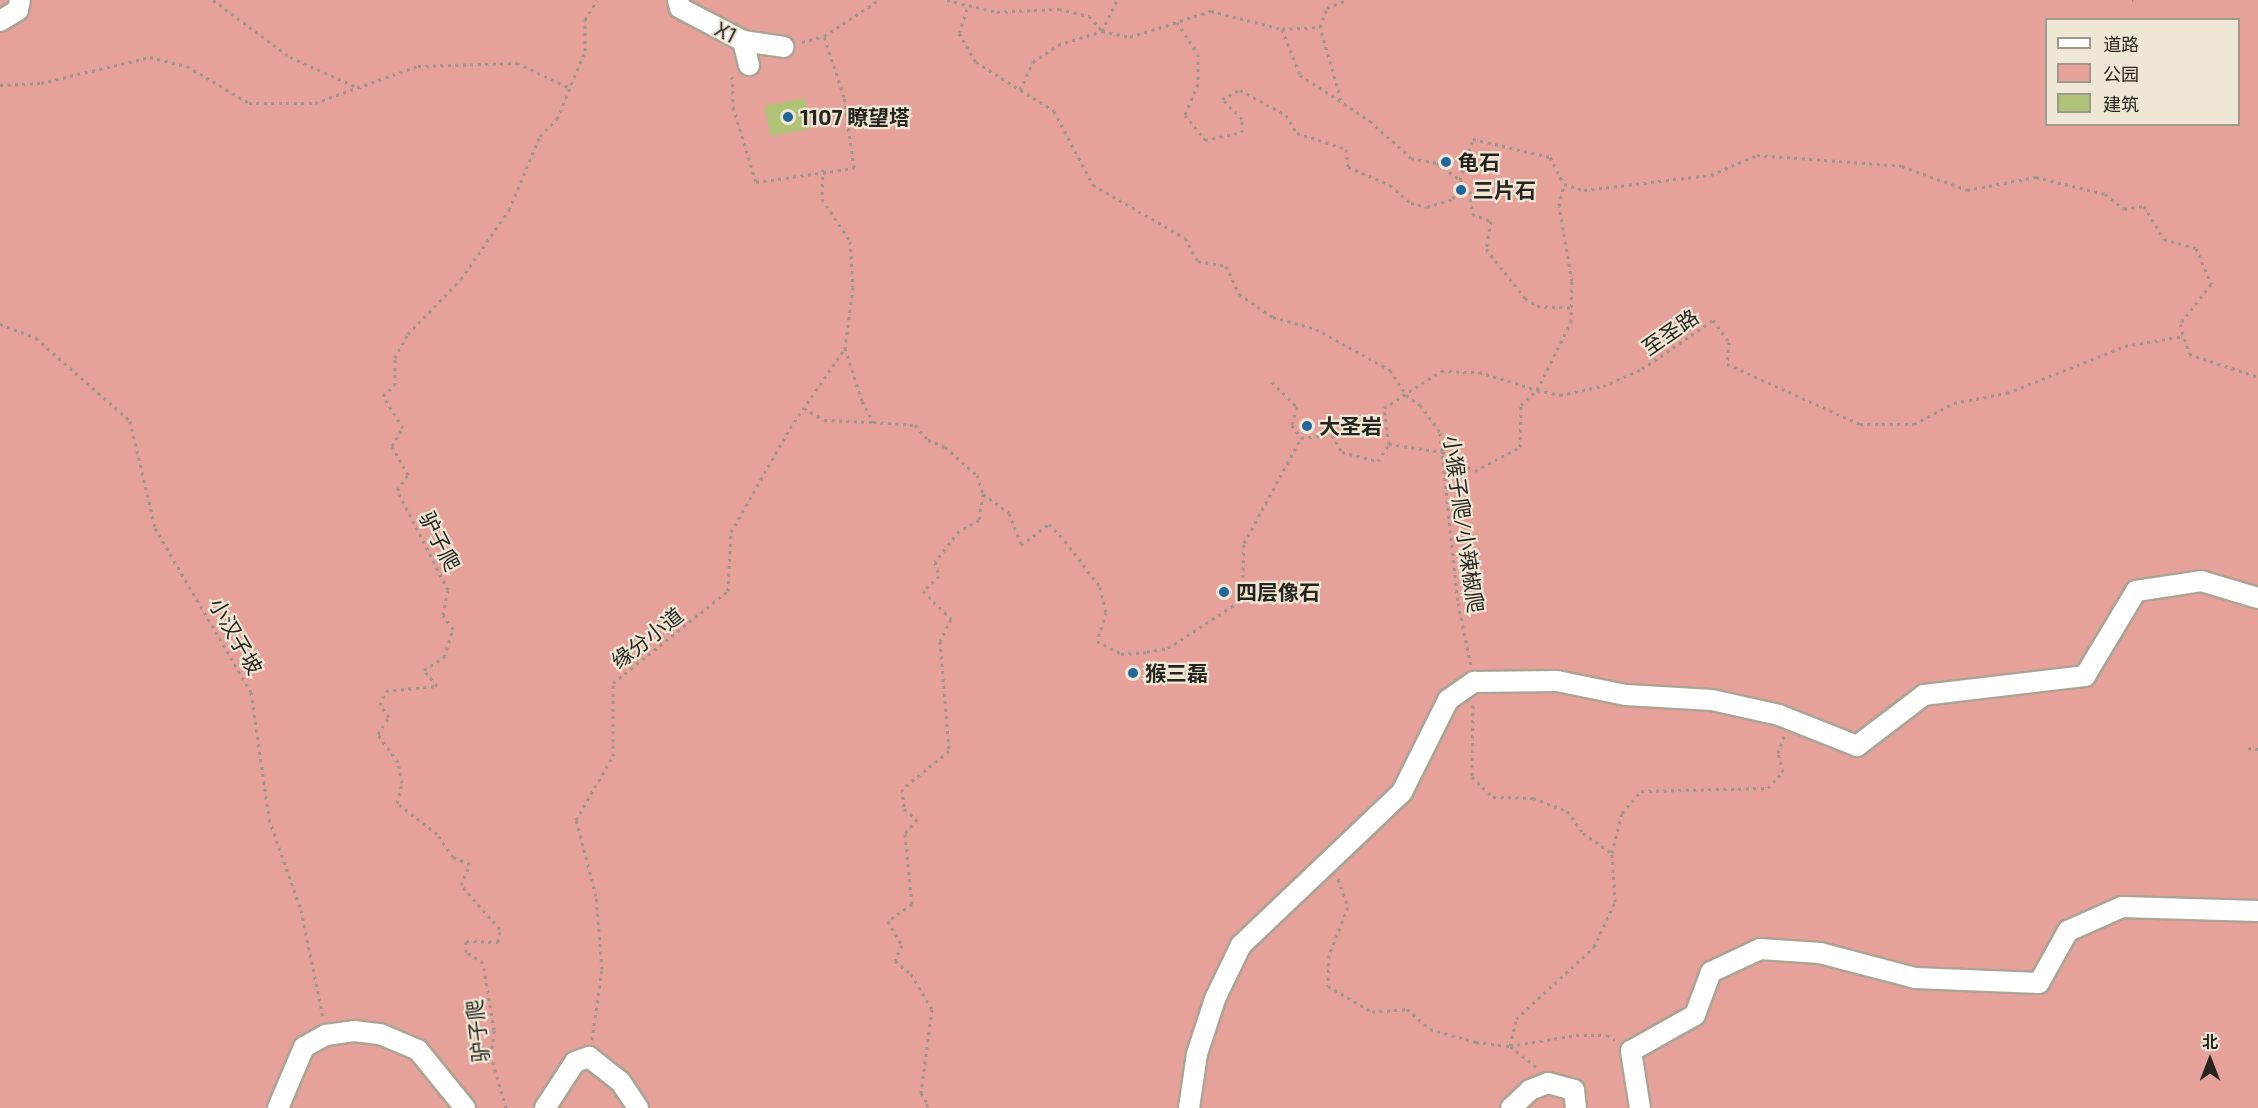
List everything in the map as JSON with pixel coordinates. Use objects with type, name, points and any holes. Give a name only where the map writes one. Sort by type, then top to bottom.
[{"type":"lane","points":[[0,21],[18,10],[20,0]]},
{"type":"lane","name":"X1","points":[[678,0],[680,8],[743,41],[784,47]]},
{"type":"lane","points":[[741,65],[743,41]]},
{"type":"lane","points":[[1189,1108],[1197,1054],[1215,999],[1241,945],[1402,792],[1448,700],[1474,682],[1557,681],[1626,695],[1712,700],[1790,720],[1857,746],[1923,695],[2085,676],[2136,591],[2201,581],[2258,598]]},
{"type":"lane","points":[[1640,1108],[1631,1051],[1695,1015],[1711,972],[1760,948],[1820,953],[1915,978],[2039,983],[2068,931],[2122,907],[2258,910]]},
{"type":"lane","points":[[278,1108],[304,1047],[326,1035],[380,1034],[418,1050],[465,1108]]},
{"type":"lane","points":[[545,1108],[575,1062],[589,1057],[620,1081],[638,1108]]},
{"type":"lane","points":[[1511,1108],[1530,1090],[1548,1083],[1574,1090],[1576,1108]]},
{"type":"path","points":[[213,0],[290,57],[358,87]]},
{"type":"path","name":"驴子爬","points":[[506,1108],[490,1056],[494,1030],[483,963],[466,952],[466,940],[498,942],[500,929],[461,885],[470,864],[453,857],[437,834],[397,803],[402,783],[398,762],[378,734],[389,717],[380,705],[386,691],[437,686],[424,670],[444,657],[453,629],[443,615],[448,590],[397,490],[408,475],[392,446],[404,428],[383,396],[395,385],[394,358],[408,334],[461,279],[509,210],[585,51],[585,20],[597,0]]},
{"type":"path","points":[[784,47],[825,36],[879,0]]},
{"type":"path","points":[[947,0],[967,9],[1059,9],[1089,16],[1102,31]]},
{"type":"path","points":[[1102,31],[1117,0]]},
{"type":"path","points":[[1341,100],[1320,27],[1327,8],[1347,0]]},
{"type":"path","name":"小猴子爬/小辣椒爬","points":[[967,9],[959,33],[976,62],[1054,111],[1093,185],[1185,238],[1198,261],[1226,266],[1239,294],[1273,317],[1316,329],[1390,370],[1403,391],[1440,433],[1458,603],[1474,682],[1472,777],[1493,797],[1533,798],[1568,812],[1583,833],[1612,853]]},
{"type":"path","points":[[1020,91],[1033,62],[1058,45],[1102,31],[1130,37],[1211,11],[1282,29],[1320,27]]},
{"type":"path","points":[[1177,22],[1198,54],[1198,84],[1185,115],[1205,140],[1242,132],[1242,119],[1222,99],[1228,92],[1240,90],[1286,115],[1297,133],[1346,149],[1348,167],[1390,185],[1411,203],[1427,207],[1453,199],[1473,139],[1550,157],[1564,184],[1559,206],[1571,322],[1537,390],[1521,405],[1520,447],[1475,471],[1442,452],[1389,444]]},
{"type":"path","points":[[1282,29],[1300,75],[1341,100],[1411,158],[1437,163],[1460,180],[1470,191],[1472,214],[1491,220],[1486,249],[1525,298],[1537,306],[1571,308]]},
{"type":"path","points":[[741,65],[733,107],[756,182],[805,179],[823,169],[854,168],[844,97],[825,36]]},
{"type":"path","points":[[0,85],[41,83],[150,57],[186,66],[249,103],[315,103],[418,66],[517,63],[568,87]]},
{"type":"path","points":[[1564,184],[1584,190],[1712,175],[1757,155],[1902,166],[1966,190],[2036,177],[2105,194],[2124,209],[2145,206],[2164,239],[2196,248],[2211,284],[2181,324],[2189,354],[2258,377]]},
{"type":"path","points":[[823,169],[822,199],[850,241],[853,287],[845,348],[873,422]]},
{"type":"path","name":"至圣路","points":[[1537,390],[1560,395],[1602,386],[1642,369],[1713,320],[1729,342],[1726,364],[1784,394],[1860,424],[1914,424],[1954,403],[2007,393],[2125,346],[2184,336]]},
{"type":"path","name":"小汉子坡","points":[[0,324],[36,338],[130,421],[155,528],[251,692],[269,819],[301,910],[326,1035]]},
{"type":"path","name":"缘分小道","points":[[589,1057],[602,969],[596,896],[576,820],[613,756],[613,683],[728,591],[731,532],[804,408],[845,348]]},
{"type":"path","points":[[1301,438],[1332,435],[1342,452],[1378,461],[1389,444],[1384,408],[1403,391],[1441,371],[1479,372],[1537,390]]},
{"type":"path","points":[[1272,382],[1297,407],[1292,425],[1301,438]]},
{"type":"path","points":[[804,408],[824,420],[915,425],[977,475],[983,494],[979,520],[959,531],[935,562],[939,576],[923,591],[951,619],[940,641],[949,752],[902,789],[904,809],[917,819],[905,834],[912,904],[888,921],[902,945],[895,961],[911,974],[932,1009],[923,1059],[925,1108]]},
{"type":"path","points":[[983,494],[1009,513],[1022,545],[1050,524],[1065,541],[1100,587],[1106,612],[1098,641],[1121,654],[1147,652],[1168,648],[1242,600],[1244,543],[1301,438]]},
{"type":"path","points":[[1510,1046],[1516,1019],[1594,947],[1614,902],[1612,853],[1622,813],[1641,791],[1768,788],[1784,772],[1778,753],[1790,720]]},
{"type":"path","points":[[2248,748],[2258,748]]},
{"type":"path","points":[[1331,857],[1348,907],[1329,955],[1328,986],[1372,1012],[1407,1009],[1430,1029],[1510,1046],[1607,1035],[1631,1051]]},
{"type":"path","points":[[1510,1046],[1548,1083]]},
{"type":"green space","points":[[0,0],[2258,0],[2258,1108],[0,1108]]},
{"type":"building","name":"1107 瞭望塔","points":[[805,98],[811,128],[771,136],[765,106]]},
{"type":"place","name":"1107 瞭望塔","points":[[788,117]]},
{"type":"place","name":"龟石","points":[[1446,162]]},
{"type":"place","name":"三片石","points":[[1461,190]]},
{"type":"place","name":"大圣岩","points":[[1307,426]]},
{"type":"place","name":"四层像石","points":[[1224,592]]},
{"type":"place","name":"猴三磊","points":[[1133,673]]}]
